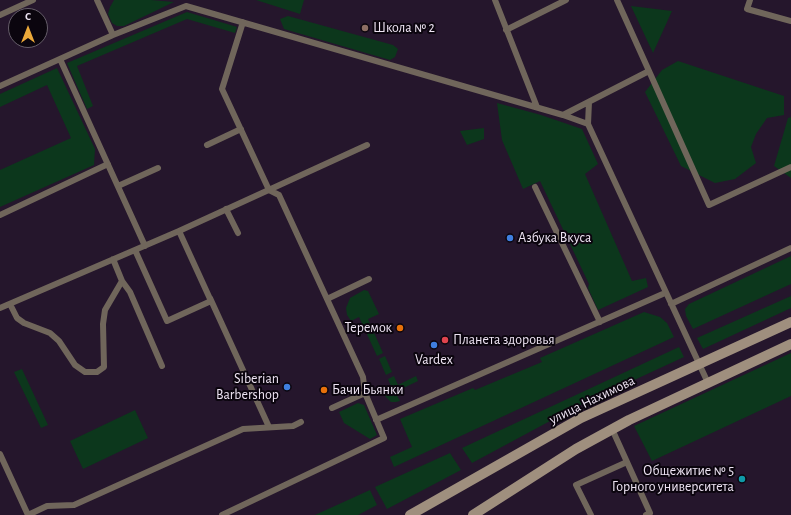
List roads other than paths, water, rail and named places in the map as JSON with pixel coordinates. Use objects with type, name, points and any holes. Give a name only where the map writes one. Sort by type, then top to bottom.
[{"type":"main road","name":"улица Нахимова","points":[[410,515],[581,418],[791,322]]},
{"type":"main road","points":[[473,515],[612,429],[791,344]]},
{"type":"lane","points":[[0,15],[22,2],[33,0]]},
{"type":"lane","points":[[97,0],[113,35]]},
{"type":"lane","points":[[494,0],[537,107]]},
{"type":"lane","points":[[506,30],[566,0]]},
{"type":"lane","points":[[618,0],[708,204],[791,167]]},
{"type":"lane","points":[[750,0],[747,9],[791,21]]},
{"type":"lane","points":[[0,86],[113,35],[186,6],[537,107],[588,124]]},
{"type":"lane","points":[[222,515],[384,438],[365,394],[363,377],[279,195],[269,190],[222,89],[243,22]]},
{"type":"lane","points":[[60,59],[144,246]]},
{"type":"lane","points":[[563,115],[649,71]]},
{"type":"lane","points":[[589,102],[588,124],[698,365],[708,383]]},
{"type":"lane","points":[[207,145],[241,130]]},
{"type":"lane","points":[[0,308],[179,231],[367,145]]},
{"type":"lane","points":[[0,215],[108,164]]},
{"type":"lane","points":[[118,186],[158,168]]},
{"type":"lane","points":[[535,187],[600,322]]},
{"type":"lane","points":[[226,209],[238,233]]},
{"type":"lane","points":[[179,231],[269,427]]},
{"type":"lane","points":[[670,304],[791,248]]},
{"type":"lane","points":[[135,250],[168,321],[211,301]]},
{"type":"lane","points":[[113,259],[122,281],[130,292],[162,366]]},
{"type":"lane","points":[[327,299],[369,279]]},
{"type":"lane","points":[[10,304],[20,321],[50,333],[59,341],[75,365],[85,372],[97,372],[104,367],[103,324],[105,310],[122,281]]},
{"type":"lane","points":[[376,420],[665,293]]},
{"type":"lane","points":[[332,408],[365,394]]},
{"type":"lane","points":[[0,454],[28,515],[47,506],[74,505],[243,429],[292,426],[301,422]]},
{"type":"lane","points":[[612,429],[650,513],[646,515]]},
{"type":"lane","points":[[591,515],[576,485],[627,462]]},
{"type":"place","name":"Школа № 2","points":[[365,28]]},
{"type":"place","name":"Азбука Вкуса","points":[[510,238]]},
{"type":"place","name":"Теремок","points":[[400,328]]},
{"type":"place","name":"Планета здоровья","points":[[445,340]]},
{"type":"place","name":"Vardex","points":[[434,345]]},
{"type":"place","name":"Siberian Barbershop","points":[[287,387]]},
{"type":"place","name":"Бачи Бьянки","points":[[324,390]]},
{"type":"place","name":"Общежитие № 5 Горного университета","points":[[742,479]]}]
